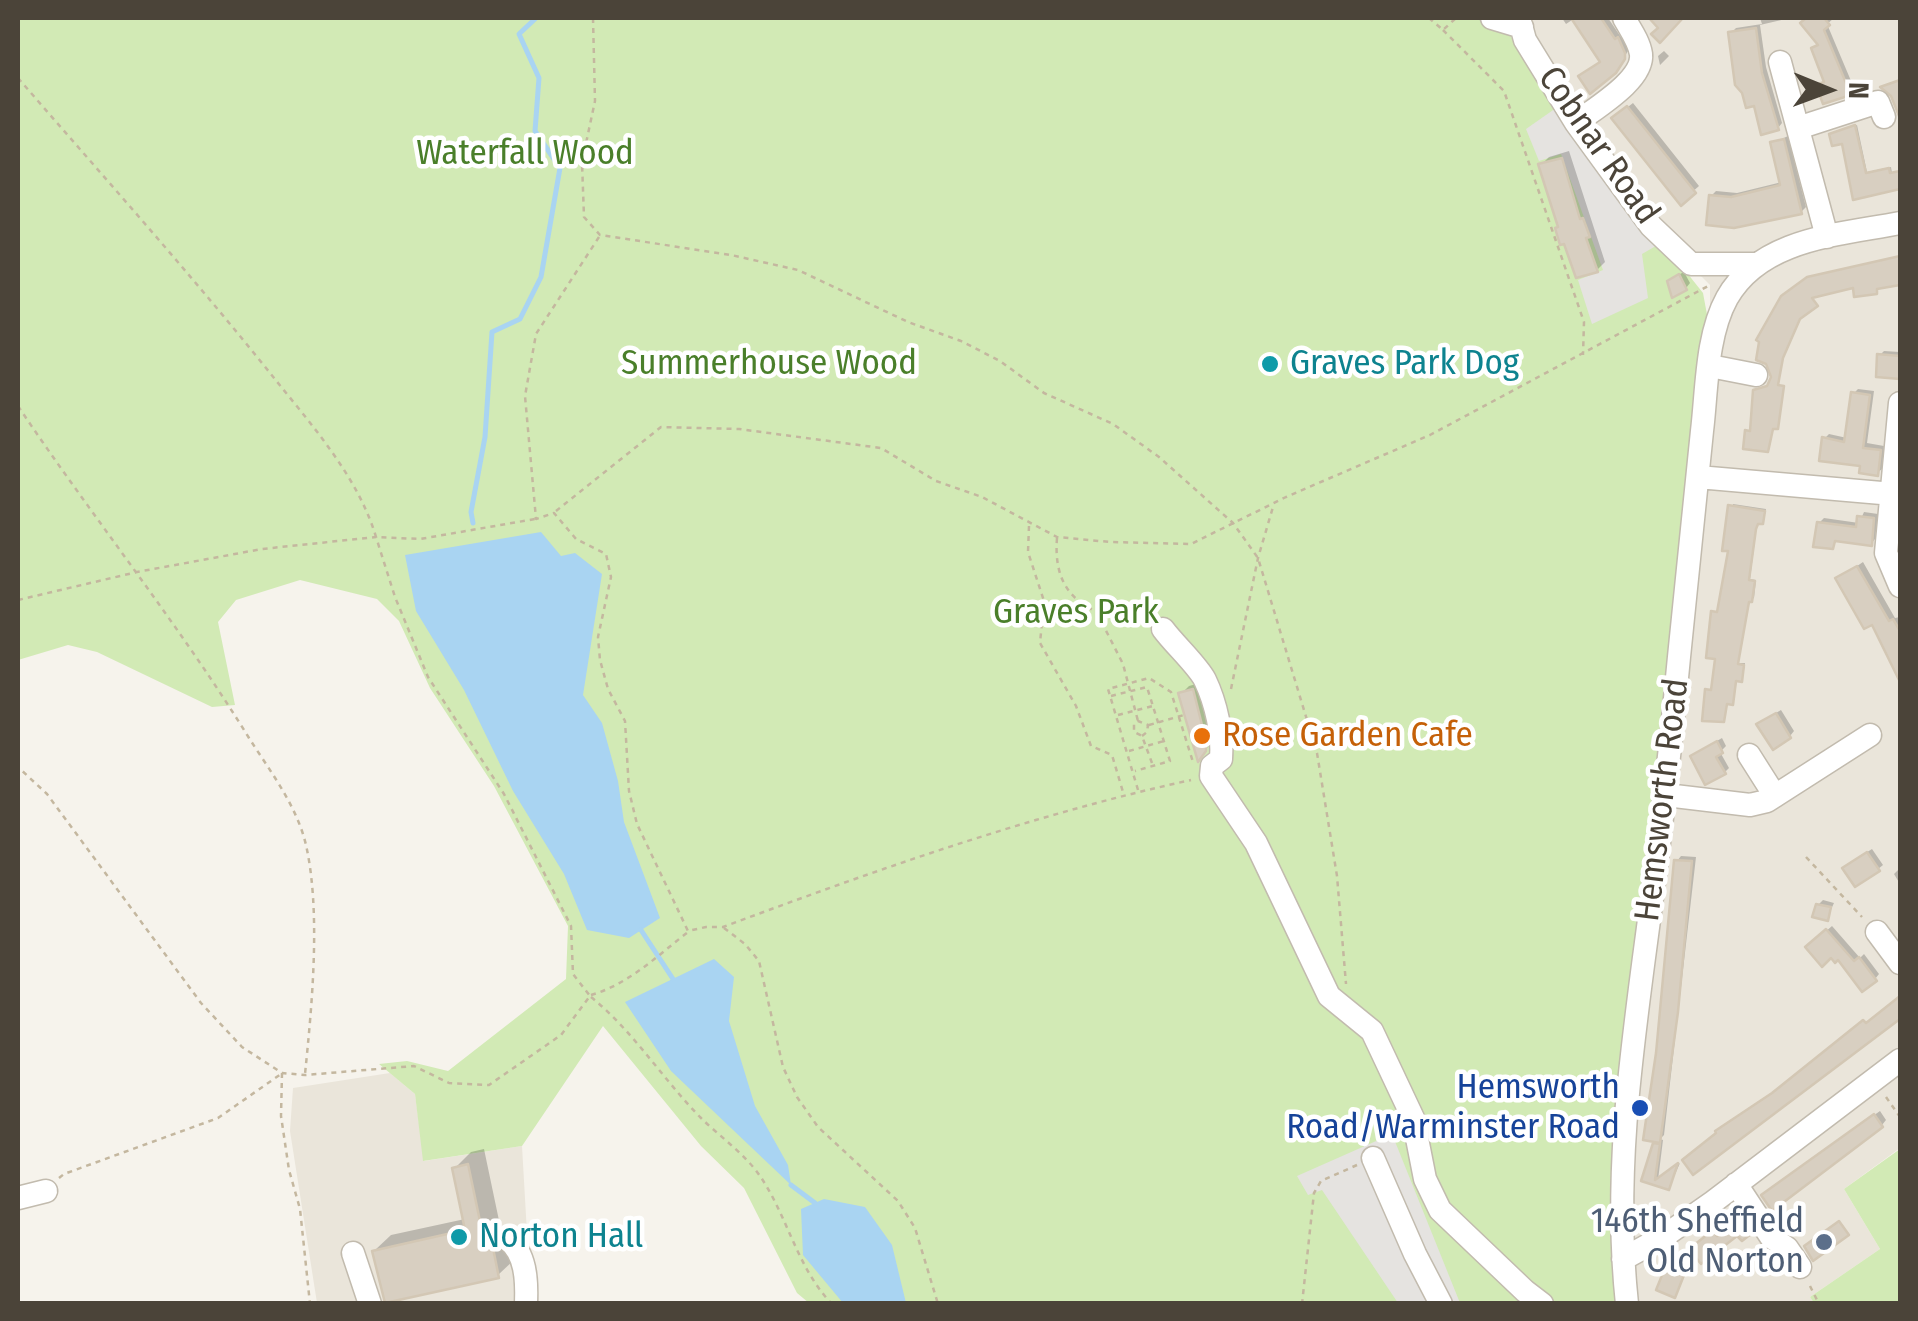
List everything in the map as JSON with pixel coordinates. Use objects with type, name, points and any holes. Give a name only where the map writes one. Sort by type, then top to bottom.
[{"type":"street","points":[[1492,18],[1520,22]]},
{"type":"street","points":[[1576,122],[1632,80],[1640,68],[1641,54],[1624,18]]},
{"type":"street","name":"Cobnar Road","points":[[1520,22],[1525,40],[1648,228],[1719,292]]},
{"type":"street","points":[[1780,62],[1827,237]]},
{"type":"street","points":[[1798,128],[1878,102],[1884,116]]},
{"type":"street","points":[[1719,292],[1779,250],[1900,223]]},
{"type":"street","points":[[1692,264],[1754,264]]},
{"type":"street","name":"Hemsworth Road","points":[[1627,1304],[1621,1208],[1626,1107],[1666,795],[1719,292]]},
{"type":"street","points":[[1710,366],[1756,375]]},
{"type":"street","points":[[1900,403],[1886,553],[1900,586]]},
{"type":"street","points":[[1698,478],[1893,494]]},
{"type":"street","points":[[1164,629],[1204,678],[1223,740],[1221,759],[1212,771],[1256,843],[1329,996],[1372,1031],[1412,1118],[1425,1179],[1440,1210],[1542,1304]]},
{"type":"street","points":[[1666,795],[1750,805],[1775,796],[1870,735]]},
{"type":"street","points":[[1749,755],[1775,796]]},
{"type":"street","points":[[1877,932],[1900,963]]},
{"type":"street","points":[[1623,1258],[1664,1238],[1900,1060]]},
{"type":"street","points":[[1373,1158],[1441,1304]]},
{"type":"street","points":[[1736,1184],[1770,1237],[1787,1248],[1800,1267]]},
{"type":"street","points":[[18,1198],[46,1191]]},
{"type":"street","points":[[507,1239],[517,1247],[523,1262],[526,1304]]},
{"type":"street","points":[[353,1252],[370,1304]]},
{"type":"path","points":[[593,18],[595,101],[582,162],[584,216],[600,236],[731,255],[798,270],[908,322],[961,342],[1000,360],[1044,393],[1112,424],[1159,457],[1233,523],[1258,558],[1316,753],[1337,876],[1348,1010]]},
{"type":"path","points":[[1429,18],[1504,91],[1584,322],[1582,356]]},
{"type":"path","points":[[1443,30],[1456,18]]},
{"type":"path","points":[[18,78],[309,421],[368,510],[394,598],[428,676],[504,794],[571,926],[573,974],[590,996],[617,1018],[698,1115],[758,1172],[806,1270],[832,1304]]},
{"type":"path","points":[[1531,162],[1539,160]]},
{"type":"path","points":[[536,518],[525,396],[536,334],[600,236]]},
{"type":"path","points":[[1572,288],[1580,283]]},
{"type":"path","points":[[18,600],[137,572],[262,549],[376,538],[420,539],[536,518],[554,513],[661,427],[719,428],[881,448],[936,482],[982,498],[1057,537],[1191,544],[1286,497],[1430,435],[1582,356],[1719,292]]},
{"type":"path","points":[[18,406],[221,693],[291,806],[306,842],[312,876],[313,987],[305,1075]]},
{"type":"path","points":[[1228,698],[1273,506]]},
{"type":"path","points":[[554,513],[576,538],[606,554],[611,577],[598,637],[600,660],[608,688],[625,721],[629,791],[637,824],[688,931]]},
{"type":"path","points":[[1029,524],[1028,552],[1044,601],[1040,643],[1076,706],[1091,746],[1112,754],[1123,794]]},
{"type":"path","points":[[1057,537],[1056,556],[1062,581],[1072,599],[1096,612],[1164,629]]},
{"type":"path","points":[[1096,612],[1110,637],[1136,710],[1138,721],[1133,730],[1122,733]]},
{"type":"path","points":[[1138,792],[1108,689],[1128,683],[1148,678],[1171,692],[1194,766],[1212,771]]},
{"type":"path","points":[[1111,696],[1148,687],[1170,761],[1134,771]]},
{"type":"path","points":[[1116,716],[1153,706]]},
{"type":"path","points":[[1138,721],[1148,726],[1184,715]]},
{"type":"path","points":[[1142,736],[1148,732],[1148,726]]},
{"type":"path","points":[[1133,730],[1142,736],[1154,766]]},
{"type":"path","points":[[1128,751],[1164,742]]},
{"type":"path","points":[[18,767],[47,794],[201,1002],[242,1048],[282,1073],[305,1075],[414,1066],[449,1084],[490,1084],[561,1035],[590,996],[634,976],[688,931],[706,926],[723,928],[1009,828],[1212,771]]},
{"type":"path","points":[[1806,857],[1877,932]]},
{"type":"path","points":[[723,928],[758,961],[784,1067],[797,1097],[818,1127],[898,1201],[915,1228],[938,1304]]},
{"type":"path","points":[[46,1191],[64,1174],[218,1118],[282,1073]]},
{"type":"path","points":[[282,1073],[281,1116],[288,1170],[300,1209],[310,1304]]},
{"type":"path","points":[[1873,1080],[1900,1117]]},
{"type":"path","points":[[1302,1304],[1314,1193]]},
{"type":"shaded area","points":[[1519,18],[1900,18],[1900,1148],[1844,1189],[1880,1249],[1810,1297],[1814,1303],[1627,1303],[1631,1052],[1710,366],[1710,285],[1651,226]]},
{"type":"shaded area","points":[[1556,108],[1661,243],[1642,254],[1648,298],[1592,324],[1578,280],[1603,270],[1561,154],[1539,161],[1526,129]]},
{"type":"shaded area","name":"Norton Hall","points":[[390,1073],[415,1094],[424,1161],[522,1146],[531,1303],[317,1303],[290,1131],[293,1088]]},
{"type":"shaded area","points":[[1392,1134],[1460,1303],[1398,1303],[1322,1190],[1308,1195],[1297,1176]]},
{"type":"green space","name":"Graves Park","points":[[18,18],[1507,18],[1510,35],[1556,108],[1703,293],[1708,320],[1610,1191],[1617,1303],[809,1303],[797,1293],[744,1188],[701,1146],[603,1026],[522,1146],[423,1161],[415,1094],[379,1064],[407,1061],[448,1071],[566,979],[568,926],[494,786],[430,688],[399,621],[377,599],[300,580],[236,600],[218,622],[235,705],[212,707],[97,652],[68,645],[18,660]]},
{"type":"green space","points":[[1900,1149],[1900,1303],[1814,1303],[1810,1297],[1880,1249],[1844,1189]]},
{"type":"water","points":[[541,532],[561,556],[575,553],[602,574],[583,695],[602,723],[618,781],[624,822],[660,918],[629,938],[587,930],[564,874],[513,791],[464,690],[416,611],[405,555]]},
{"type":"water","points":[[714,959],[734,977],[729,1021],[755,1106],[788,1165],[791,1185],[671,1071],[625,1002]]},
{"type":"water","points":[[824,1199],[865,1207],[892,1245],[906,1303],[843,1303],[803,1255],[801,1209]]},
{"type":"building","points":[[1571,18],[1601,18],[1615,39],[1618,37],[1625,53],[1616,73],[1590,94],[1578,76],[1600,62]]},
{"type":"building","points":[[1649,18],[1683,18],[1660,43],[1651,34],[1658,28]]},
{"type":"building","points":[[1806,18],[1824,18],[1830,25],[1824,30],[1851,95],[1823,104],[1816,85],[1824,82],[1811,48],[1818,45],[1800,23]]},
{"type":"building","points":[[1756,28],[1762,73],[1779,130],[1761,135],[1754,106],[1746,108],[1735,85],[1728,32]]},
{"type":"building","points":[[1900,80],[1899,116],[1891,96],[1880,87]]},
{"type":"building","points":[[1627,106],[1696,193],[1681,206],[1611,118]]},
{"type":"building","points":[[1855,125],[1866,173],[1889,168],[1890,173],[1900,171],[1900,189],[1853,200],[1842,144],[1832,146],[1829,134]]},
{"type":"building","points":[[1784,139],[1802,214],[1734,228],[1706,225],[1709,195],[1731,197],[1780,185],[1770,142]]},
{"type":"building","points":[[1562,158],[1598,272],[1576,278],[1564,244],[1560,245],[1538,164]]},
{"type":"building","points":[[1900,256],[1900,285],[1877,289],[1877,294],[1854,297],[1853,288],[1812,298],[1818,306],[1800,319],[1783,358],[1778,385],[1784,386],[1778,429],[1773,429],[1768,452],[1743,449],[1745,430],[1750,431],[1753,390],[1767,386],[1771,377],[1766,364],[1756,360],[1756,340],[1781,296],[1807,277]]},
{"type":"building","points":[[1679,274],[1687,290],[1672,298],[1667,281]]},
{"type":"building","points":[[1877,354],[1900,356],[1900,379],[1876,377]]},
{"type":"building","points":[[1851,392],[1870,395],[1863,448],[1881,450],[1878,476],[1859,473],[1860,466],[1819,461],[1822,437],[1844,442]]},
{"type":"building","points":[[1728,505],[1765,511],[1763,524],[1756,529],[1749,580],[1755,581],[1738,664],[1744,665],[1742,682],[1736,681],[1733,705],[1727,704],[1724,722],[1702,721],[1705,689],[1711,690],[1715,659],[1706,658],[1711,611],[1717,612],[1728,551],[1722,551]]},
{"type":"building","points":[[1857,516],[1874,518],[1872,546],[1835,541],[1833,549],[1813,547],[1817,522],[1856,527]]},
{"type":"building","points":[[1857,566],[1889,621],[1893,619],[1900,631],[1900,682],[1872,625],[1864,629],[1835,578]]},
{"type":"building","points":[[1193,689],[1206,741],[1206,751],[1198,762],[1178,693]]},
{"type":"building","points":[[1776,713],[1791,738],[1773,750],[1756,724]]},
{"type":"building","points":[[1717,741],[1723,753],[1716,757],[1726,774],[1705,785],[1690,756]]},
{"type":"building","points":[[1867,852],[1880,871],[1855,887],[1842,868]]},
{"type":"building","points":[[1674,860],[1692,861],[1678,1012],[1660,1143],[1643,1140],[1656,1053]]},
{"type":"building","points":[[1816,904],[1831,907],[1828,921],[1812,917]]},
{"type":"building","points":[[1826,929],[1854,961],[1859,957],[1877,981],[1862,992],[1838,960],[1835,963],[1831,958],[1822,967],[1805,947]]},
{"type":"building","points":[[1900,996],[1900,1019],[1693,1175],[1682,1160],[1715,1131]]},
{"type":"building","points":[[1874,1114],[1883,1127],[1772,1211],[1761,1195]]},
{"type":"building","points":[[1653,1143],[1660,1144],[1655,1180],[1678,1163],[1669,1190],[1641,1181]]},
{"type":"building","name":"Norton Hall","points":[[468,1164],[485,1245],[492,1243],[499,1278],[385,1303],[372,1251],[465,1230],[452,1168]]},
{"type":"building","points":[[1739,1216],[1751,1234],[1742,1241],[1737,1236],[1701,1264],[1689,1249],[1713,1230],[1717,1236]]},
{"type":"building","name":"146th Sheffield Old Norton","points":[[1839,1221],[1849,1235],[1813,1261],[1804,1246]]},
{"type":"building","points":[[1667,1263],[1686,1270],[1675,1298],[1656,1290]]},
{"type":"waterway","points":[[473,523],[471,512],[485,437],[492,332],[520,319],[541,277],[560,168],[535,131],[539,78],[519,34],[536,18]]},
{"type":"waterway","points":[[641,930],[673,979]]},
{"type":"waterway","points":[[791,1185],[815,1203]]},
{"type":"place","name":"Graves Park Dog","points":[[1270,364]]},
{"type":"place","name":"Rose Garden Cafe","points":[[1202,736]]},
{"type":"place","name":"Hemsworth Road/Warminster Road","points":[[1640,1108]]},
{"type":"place","name":"Norton Hall","points":[[459,1237]]},
{"type":"place","name":"146th Sheffield Old Norton","points":[[1824,1242]]},
{"type":"park label","name":"Waterfall Wood","points":[[525,154]]},
{"type":"park label","name":"Summerhouse Wood","points":[[769,364]]}]
